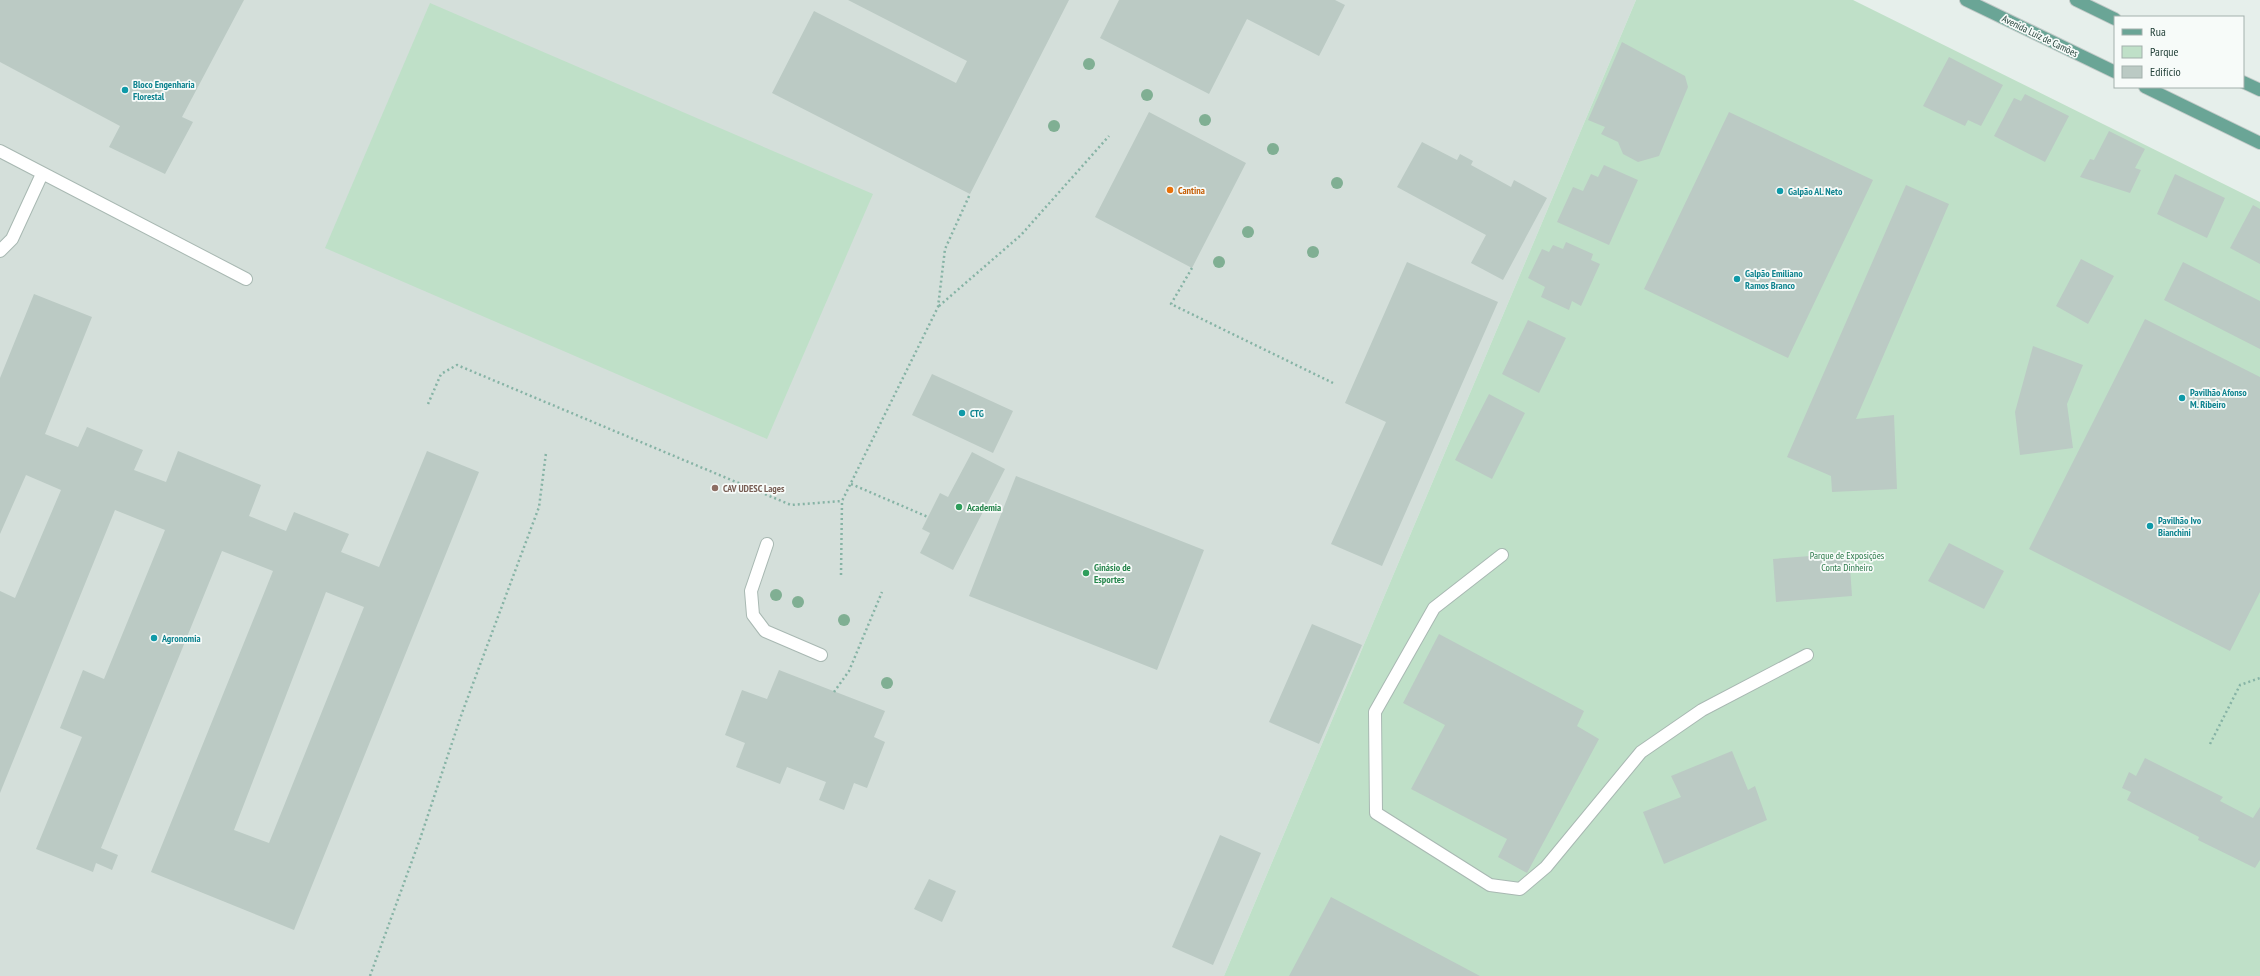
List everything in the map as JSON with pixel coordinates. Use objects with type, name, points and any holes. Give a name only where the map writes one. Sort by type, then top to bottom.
[{"type":"main road","name":"Avenida Luiz de Camões","points":[[1966,0],[2114,72]]},
{"type":"main road","points":[[2076,0],[2114,19]]},
{"type":"main road","points":[[2244,82],[2260,90]]},
{"type":"main road","points":[[2147,88],[2260,143]]},
{"type":"lane","points":[[0,151],[246,279]]},
{"type":"lane","points":[[0,251],[12,239],[42,174]]},
{"type":"lane","points":[[767,544],[751,591],[753,615],[765,631],[821,655]]},
{"type":"lane","points":[[1502,555],[1434,608],[1375,712],[1376,813],[1490,884],[1520,889],[1546,867],[1641,752],[1702,710],[1807,655]]},
{"type":"path","points":[[938,307],[1021,235],[1110,136]]},
{"type":"path","points":[[841,575],[842,501],[938,307],[945,249],[970,194]]},
{"type":"path","points":[[1192,268],[1171,304],[1333,383]]},
{"type":"path","points":[[428,404],[441,374],[457,364],[791,505],[842,501]]},
{"type":"path","points":[[370,976],[420,839],[462,714],[539,507],[546,453]]},
{"type":"path","points":[[851,484],[928,517]]},
{"type":"path","points":[[834,692],[849,671],[882,592]]},
{"type":"path","points":[[2210,744],[2240,685],[2260,678]]},
{"type":"shaded area","name":"CAV UDESC Lages","points":[[0,0],[1636,0],[1224,976],[0,976]]},
{"type":"green space","name":"Parque de Exposições Conta Dinheiro","points":[[1636,0],[1853,0],[2260,202],[2260,976],[1224,976]]},
{"type":"green space","points":[[430,3],[873,194],[767,439],[325,248]]},
{"type":"building","name":"Bloco Engenharia Florestal","points":[[0,0],[244,0],[182,117],[193,122],[165,174],[109,147],[120,126],[0,62]]},
{"type":"building","points":[[848,0],[1069,0],[970,194],[772,93],[814,11],[956,83],[967,61]]},
{"type":"building","points":[[1119,0],[1335,0],[1345,5],[1319,56],[1247,19],[1209,94],[1100,38]]},
{"type":"building","points":[[1622,42],[1685,76],[1688,87],[1659,156],[1638,162],[1623,154],[1618,142],[1601,134],[1605,127],[1588,120]]},
{"type":"building","points":[[1949,57],[2003,85],[1981,126],[1968,120],[1965,126],[1923,106]]},
{"type":"building","points":[[2025,94],[2069,116],[2045,162],[1994,136],[2014,98],[2021,101]]},
{"type":"building","name":"Cantina","points":[[1149,112],[1246,163],[1192,268],[1095,217]]},
{"type":"building","points":[[1729,112],[1873,180],[1788,358],[1644,289]]},
{"type":"building","points":[[2109,131],[2145,149],[2135,168],[2141,170],[2130,193],[2080,177],[2090,159],[2094,160]]},
{"type":"building","points":[[1422,142],[1457,160],[1460,154],[1473,161],[1471,165],[1511,187],[1514,180],[1547,198],[1503,280],[1471,263],[1486,235],[1397,187]]},
{"type":"building","points":[[1604,165],[1638,180],[1609,245],[1557,222],[1573,187],[1583,191],[1591,174],[1598,177]]},
{"type":"building","points":[[2175,174],[2225,198],[2207,238],[2157,214]]},
{"type":"building","points":[[1906,185],[1949,204],[1856,419],[1894,415],[1897,489],[1832,492],[1831,476],[1787,457]]},
{"type":"building","points":[[2253,205],[2260,209],[2260,264],[2230,248]]},
{"type":"building","points":[[1566,242],[1593,254],[1591,260],[1600,264],[1581,306],[1572,301],[1569,310],[1541,297],[1545,287],[1528,278],[1542,249],[1549,252],[1553,245],[1563,249]]},
{"type":"building","points":[[2081,259],[2114,276],[2088,324],[2056,306]]},
{"type":"building","points":[[1407,262],[1498,302],[1382,566],[1331,544],[1386,422],[1345,403]]},
{"type":"building","points":[[2183,262],[2260,301],[2260,349],[2164,300]]},
{"type":"building","name":"Agronomia","points":[[34,294],[92,317],[45,434],[78,447],[87,427],[143,450],[134,470],[166,482],[178,451],[261,485],[249,516],[286,531],[294,512],[349,534],[341,552],[379,567],[427,451],[479,472],[294,930],[151,872],[273,571],[222,551],[101,848],[118,855],[112,870],[96,863],[93,872],[36,849],[82,737],[60,728],[83,670],[104,679],[165,530],[115,510],[0,793],[0,591],[15,598],[61,490],[26,475],[0,534],[0,378]],"holes":[[[326,592],[364,607],[269,843],[234,830]]]},
{"type":"building","name":"Pavilhão Ivo Bianchini","points":[[2145,319],[2260,377],[2260,592],[2230,651],[2029,549]]},
{"type":"building","points":[[1528,320],[1566,338],[1539,393],[1502,374]]},
{"type":"building","points":[[2033,346],[2083,365],[2067,404],[2073,448],[2020,455],[2015,412]]},
{"type":"building","name":"CTG","points":[[932,374],[1013,411],[993,453],[912,415]]},
{"type":"building","points":[[1489,394],[1525,413],[1492,479],[1455,460]]},
{"type":"building","name":"Academia","points":[[972,452],[1005,469],[953,570],[920,553],[930,533],[922,529],[940,493],[948,497]]},
{"type":"building","name":"Ginásio de Esportes","points":[[1016,476],[1204,550],[1157,670],[969,596]]},
{"type":"building","points":[[1949,543],[2004,571],[1984,609],[1928,581]]},
{"type":"building","points":[[1849,553],[1852,596],[1776,602],[1773,559]]},
{"type":"building","points":[[1312,624],[1362,645],[1319,744],[1269,722]]},
{"type":"building","points":[[1439,634],[1584,711],[1577,726],[1599,739],[1527,873],[1498,857],[1507,839],[1411,789],[1445,725],[1403,703]]},
{"type":"building","points":[[779,670],[885,711],[874,737],[885,742],[867,788],[854,783],[844,810],[819,800],[826,782],[787,767],[780,784],[736,767],[745,743],[725,735],[742,690],[767,699]]},
{"type":"building","points":[[1732,751],[1748,790],[1755,786],[1767,820],[1664,864],[1643,812],[1681,797],[1671,776]]},
{"type":"building","points":[[2145,758],[2223,797],[2220,801],[2253,818],[2260,807],[2260,860],[2255,868],[2198,840],[2199,837],[2127,800],[2131,792],[2122,788],[2129,772],[2136,776]]},
{"type":"building","points":[[1220,835],[1261,853],[1213,965],[1172,947]]},
{"type":"building","points":[[929,879],[956,891],[942,922],[914,909]]},
{"type":"building","points":[[1331,897],[1480,976],[1289,976]]},
{"type":"place","name":"Bloco Engenharia Florestal","points":[[125,90]]},
{"type":"place","name":"Cantina","points":[[1170,190]]},
{"type":"place","name":"Galpão Al. Neto","points":[[1780,191]]},
{"type":"place","name":"Galpão Emiliano Ramos Branco","points":[[1737,279]]},
{"type":"place","name":"Pavilhão Afonso M. Ribeiro","points":[[2182,398]]},
{"type":"place","name":"CTG","points":[[962,413]]},
{"type":"place","name":"CAV UDESC Lages","points":[[715,488]]},
{"type":"place","name":"Academia","points":[[959,507]]},
{"type":"place","name":"Pavilhão Ivo Bianchini","points":[[2150,526]]},
{"type":"place","name":"Ginásio de Esportes","points":[[1086,573]]},
{"type":"place","name":"Agronomia","points":[[154,638]]}]
